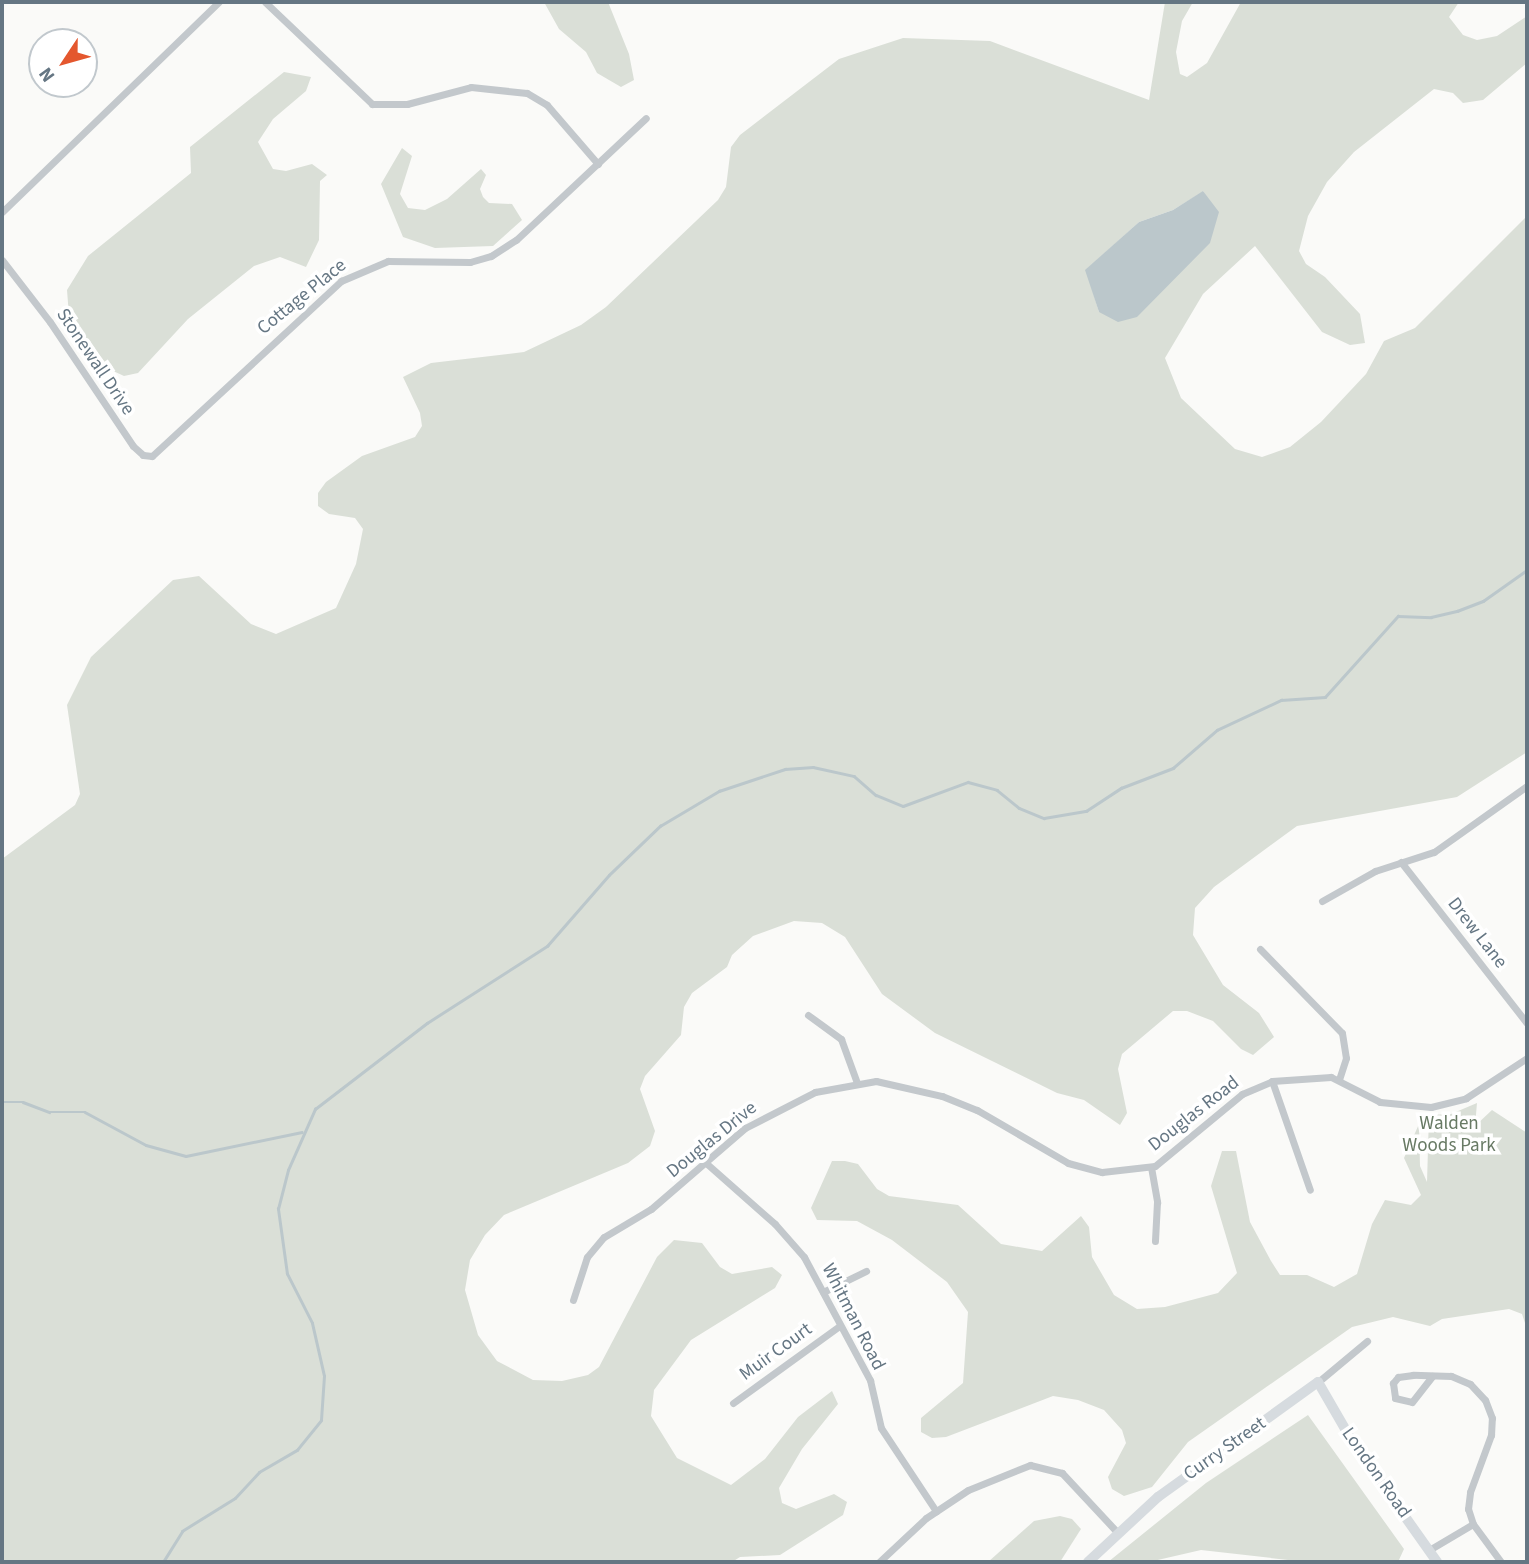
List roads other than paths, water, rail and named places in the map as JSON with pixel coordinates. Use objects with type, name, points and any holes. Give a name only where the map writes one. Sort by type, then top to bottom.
[{"type":"street","points":[[2,212],[219,2]]},
{"type":"street","points":[[265,2],[372,104],[407,104],[471,86],[527,93],[547,105],[598,164]]},
{"type":"street","name":"Cottage Place","points":[[170,442],[301,313],[357,271],[388,261],[470,262],[491,256],[516,240],[646,118]]},
{"type":"street","name":"Stonewall Drive","points":[[2,260],[50,322],[133,446],[147,457],[170,442]]},
{"type":"street","points":[[1322,901],[1375,871],[1443,847],[1526,788]]},
{"type":"street","name":"Drew Lane","points":[[1401,862],[1527,1023]]},
{"type":"street","points":[[1260,949],[1342,1033],[1346,1058],[1339,1080],[1380,1102],[1431,1107],[1466,1098],[1527,1058]]},
{"type":"street","points":[[808,1015],[841,1039],[857,1083]]},
{"type":"street","name":"Douglas Road","points":[[1151,1167],[1242,1094],[1272,1081],[1298,1076],[1339,1080]]},
{"type":"street","name":"Douglas Drive","points":[[573,1300],[595,1246],[621,1223],[651,1209],[766,1114],[815,1092],[876,1081],[942,1096],[977,1110],[1087,1171],[1151,1167]]},
{"type":"street","points":[[1272,1081],[1310,1190]]},
{"type":"street","name":"Whitman Road","points":[[706,1163],[775,1223],[804,1257],[838,1327],[870,1380],[881,1428],[936,1511]]},
{"type":"street","points":[[1151,1167],[1157,1202],[1155,1241]]},
{"type":"street","points":[[823,1292],[866,1271]]},
{"type":"street","name":"Muir Court","points":[[733,1403],[838,1327]]},
{"type":"street","name":"Curry Street","points":[[1088,1562],[1158,1497],[1318,1382],[1367,1341]]},
{"type":"street","points":[[1432,1376],[1412,1402],[1395,1398],[1393,1383],[1398,1377],[1432,1376],[1451,1376],[1470,1384],[1485,1400],[1492,1418],[1491,1435],[1470,1492],[1473,1524],[1500,1562]]},
{"type":"street","name":"London Road","points":[[1318,1382],[1355,1446],[1437,1562]]},
{"type":"street","points":[[879,1562],[936,1511],[993,1477],[1034,1465],[1062,1473],[1118,1532]]},
{"type":"street","points":[[1429,1550],[1473,1524]]},
{"type":"waterway","points":[[163,1562],[182,1531],[235,1498],[259,1472],[297,1450],[321,1420],[324,1376],[312,1323],[287,1274],[278,1209],[288,1170],[315,1109],[427,1023],[547,946],[609,875],[660,826],[719,791],[785,769],[813,767],[854,776],[876,795],[903,806],[968,782],[997,790],[1019,808],[1044,818],[1086,811],[1121,788],[1173,768],[1217,730],[1281,700],[1325,697],[1398,616],[1431,617],[1457,611],[1483,601],[1527,570]]},
{"type":"waterway","points":[[2,1102],[23,1102],[49,1112],[85,1112],[146,1145],[186,1156],[302,1132]]},
{"type":"park label","name":"Walden Woods Park","points":[[1449,1135]]}]
